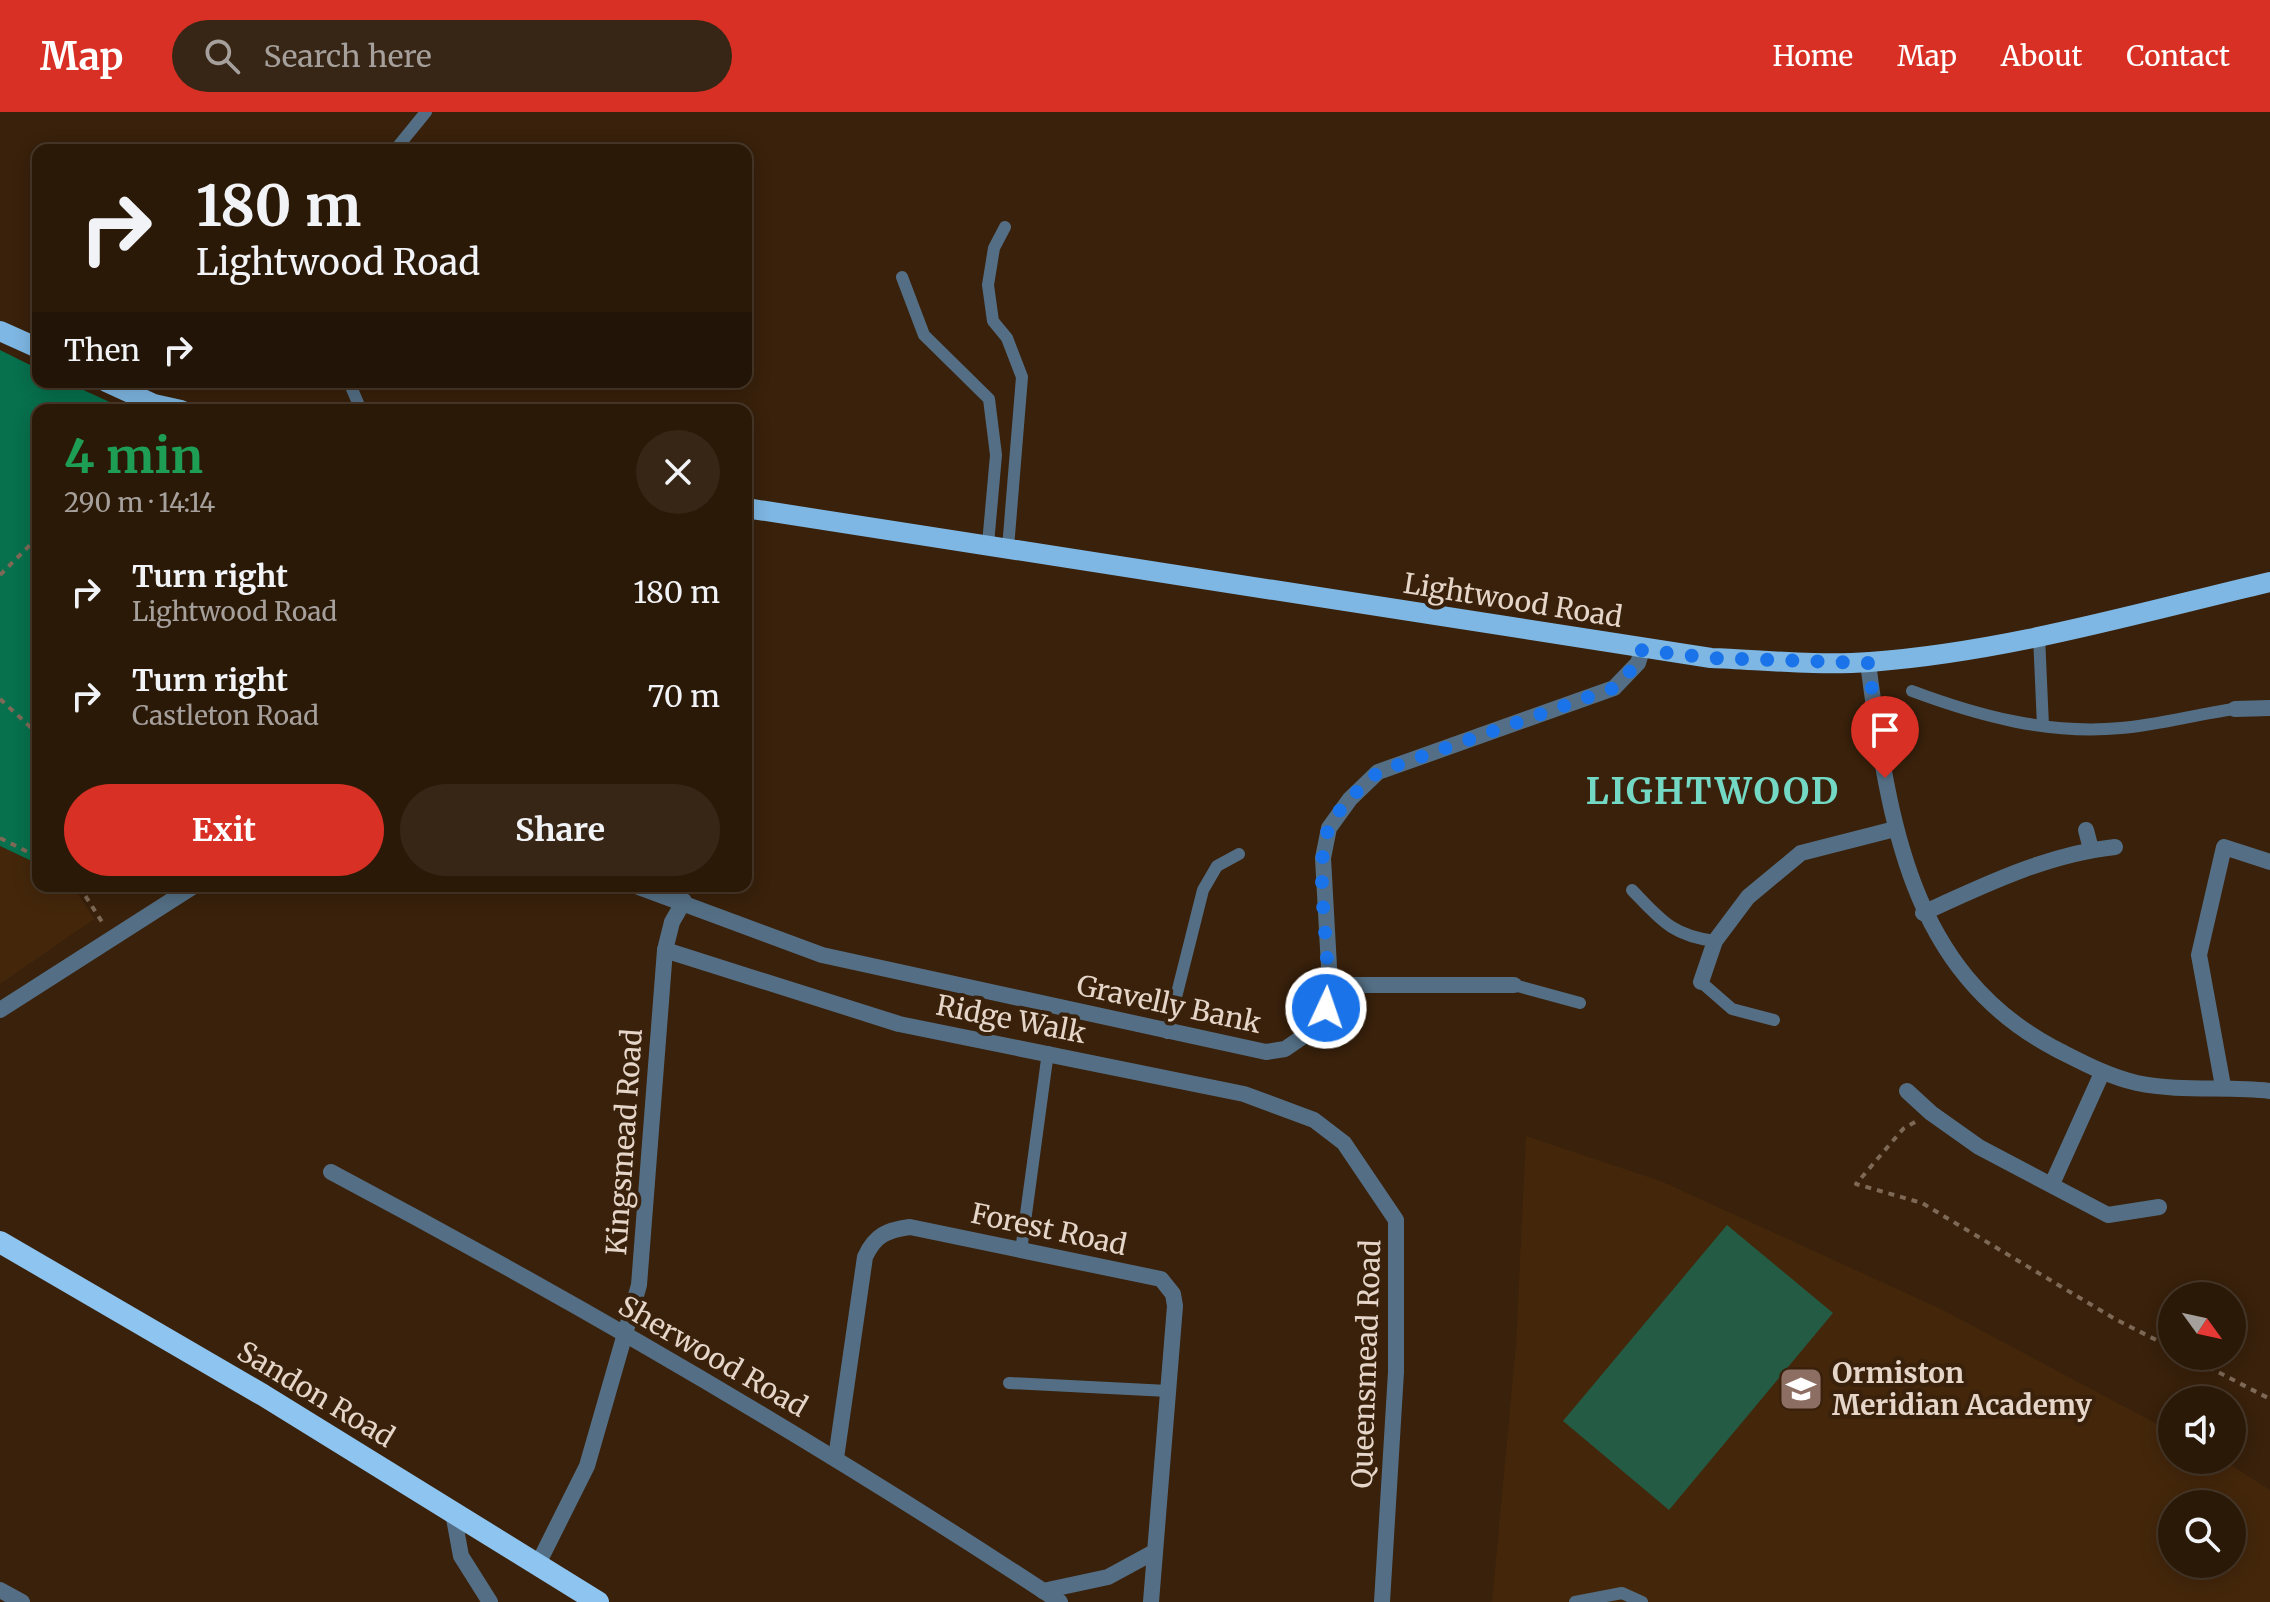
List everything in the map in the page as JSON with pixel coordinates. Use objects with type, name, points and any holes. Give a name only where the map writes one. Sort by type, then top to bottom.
[{"type":"highway","name":"Sandon Road","points":[[0,1242],[263,1395],[598,1602]]},
{"type":"main road","points":[[0,331],[32,345]]},
{"type":"main road","points":[[119,388],[154,404]]},
{"type":"main road","name":"Lightwood Road","points":[[752,509],[1642,650],[1711,658],[1868,663],[2039,636],[2270,582]]},
{"type":"street","name":"Gravelly Bank","points":[[655,892],[684,901],[745,929],[822,955],[1167,1033],[1266,1052],[1285,1049],[1317,1027],[1326,1008],[1330,985],[1323,858],[1329,828],[1350,799],[1378,772],[1614,688],[1638,663],[1642,650]]},
{"type":"street","points":[[1868,663],[1880,753],[1895,829],[1923,913],[1963,975],[1994,1006],[2036,1038],[2102,1073],[2184,1089],[2223,1086],[2270,1091]]},
{"type":"street","points":[[2235,709],[2270,708]]},
{"type":"street","points":[[1701,982],[1715,941],[1748,897],[1801,853],[1895,829]]},
{"type":"street","points":[[2086,830],[2091,849]]},
{"type":"street","points":[[1923,913],[1984,885],[2091,849],[2115,847]]},
{"type":"street","points":[[2223,1086],[2199,955],[2224,847],[2270,862]]},
{"type":"street","points":[[0,1010],[184,892]]},
{"type":"street","name":"Kingsmead Road","points":[[538,1564],[587,1466],[639,1285],[665,950],[672,922],[684,901]]},
{"type":"street","name":"Ridge Walk","points":[[665,950],[899,1024],[1244,1094],[1314,1120],[1344,1143]]},
{"type":"street","points":[[1330,985],[1514,985]]},
{"type":"street","points":[[2052,1184],[2102,1073]]},
{"type":"street","points":[[1907,1091],[1931,1113],[1979,1147],[2108,1215],[2159,1207]]},
{"type":"street","name":"Queensmead Road","points":[[1344,1143],[1396,1220],[1396,1372],[1382,1602]]},
{"type":"street","name":"Sherwood Road","points":[[331,1172],[519,1272],[836,1458],[1060,1602]]},
{"type":"street","name":"Forest Road","points":[[836,1458],[865,1257],[871,1243],[892,1229],[910,1227],[1161,1279],[1168,1285],[1175,1306],[1151,1602]]},
{"type":"street","points":[[453,1513],[461,1556],[490,1602]]},
{"type":"street","points":[[1043,1591],[1108,1577],[1154,1552]]},
{"type":"street","points":[[0,1590],[22,1602]]},
{"type":"lane","points":[[400,144],[426,112]]},
{"type":"lane","points":[[998,546],[1022,377],[1007,338],[993,321],[988,285],[994,248],[1005,227]]},
{"type":"lane","points":[[902,277],[924,335],[989,399],[996,455],[998,546]]},
{"type":"lane","points":[[2039,636],[2043,726]]},
{"type":"lane","points":[[1912,691],[1957,708],[2065,730],[2125,728],[2235,709]]},
{"type":"lane","points":[[1167,1033],[1203,890],[1217,866],[1239,854]]},
{"type":"lane","points":[[1632,890],[1657,916],[1687,938],[1715,941]]},
{"type":"lane","points":[[1701,982],[1732,1009],[1774,1020]]},
{"type":"lane","points":[[1514,985],[1580,1003]]},
{"type":"lane","points":[[1021,1251],[1048,1052]]},
{"type":"lane","points":[[1009,1383],[1168,1391]]},
{"type":"lane","points":[[1575,1602],[1622,1593],[1642,1602]]},
{"type":"path","points":[[0,575],[32,543]]},
{"type":"path","points":[[0,699],[32,728]]},
{"type":"path","points":[[0,838],[32,854]]},
{"type":"path","points":[[83,892],[112,937]]},
{"type":"path","points":[[1931,1113],[1903,1129],[1856,1184],[1922,1203],[2115,1319],[2158,1341]]},
{"type":"path","points":[[2214,1370],[2270,1399]]},
{"type":"shaded area","points":[[0,846],[32,861],[32,892],[77,892],[94,919],[0,984]]},
{"type":"shaded area","name":"Ormiston Meridian Academy","points":[[1526,1136],[1663,1182],[1943,1310],[2158,1425],[2158,1474],[2245,1474],[2270,1490],[2270,1602],[1492,1602],[1516,1345]]},
{"type":"green space","points":[[0,350],[32,366],[32,388],[79,388],[114,404],[32,404],[32,861],[0,846]]},
{"type":"green space","points":[[1727,1225],[1833,1313],[1669,1510],[1563,1421]]},
{"type":"place","name":"Ormiston Meridian Academy","points":[[1801,1389]]},
{"type":"district","name":"LIGHTWOOD","points":[[1713,791]]},
{"type":"route","points":[[1326,1008],[1330,985],[1323,858],[1329,828],[1350,799],[1378,772],[1614,688],[1628,677],[1638,663],[1642,650],[1711,658],[1868,663],[1885,778]]}]
